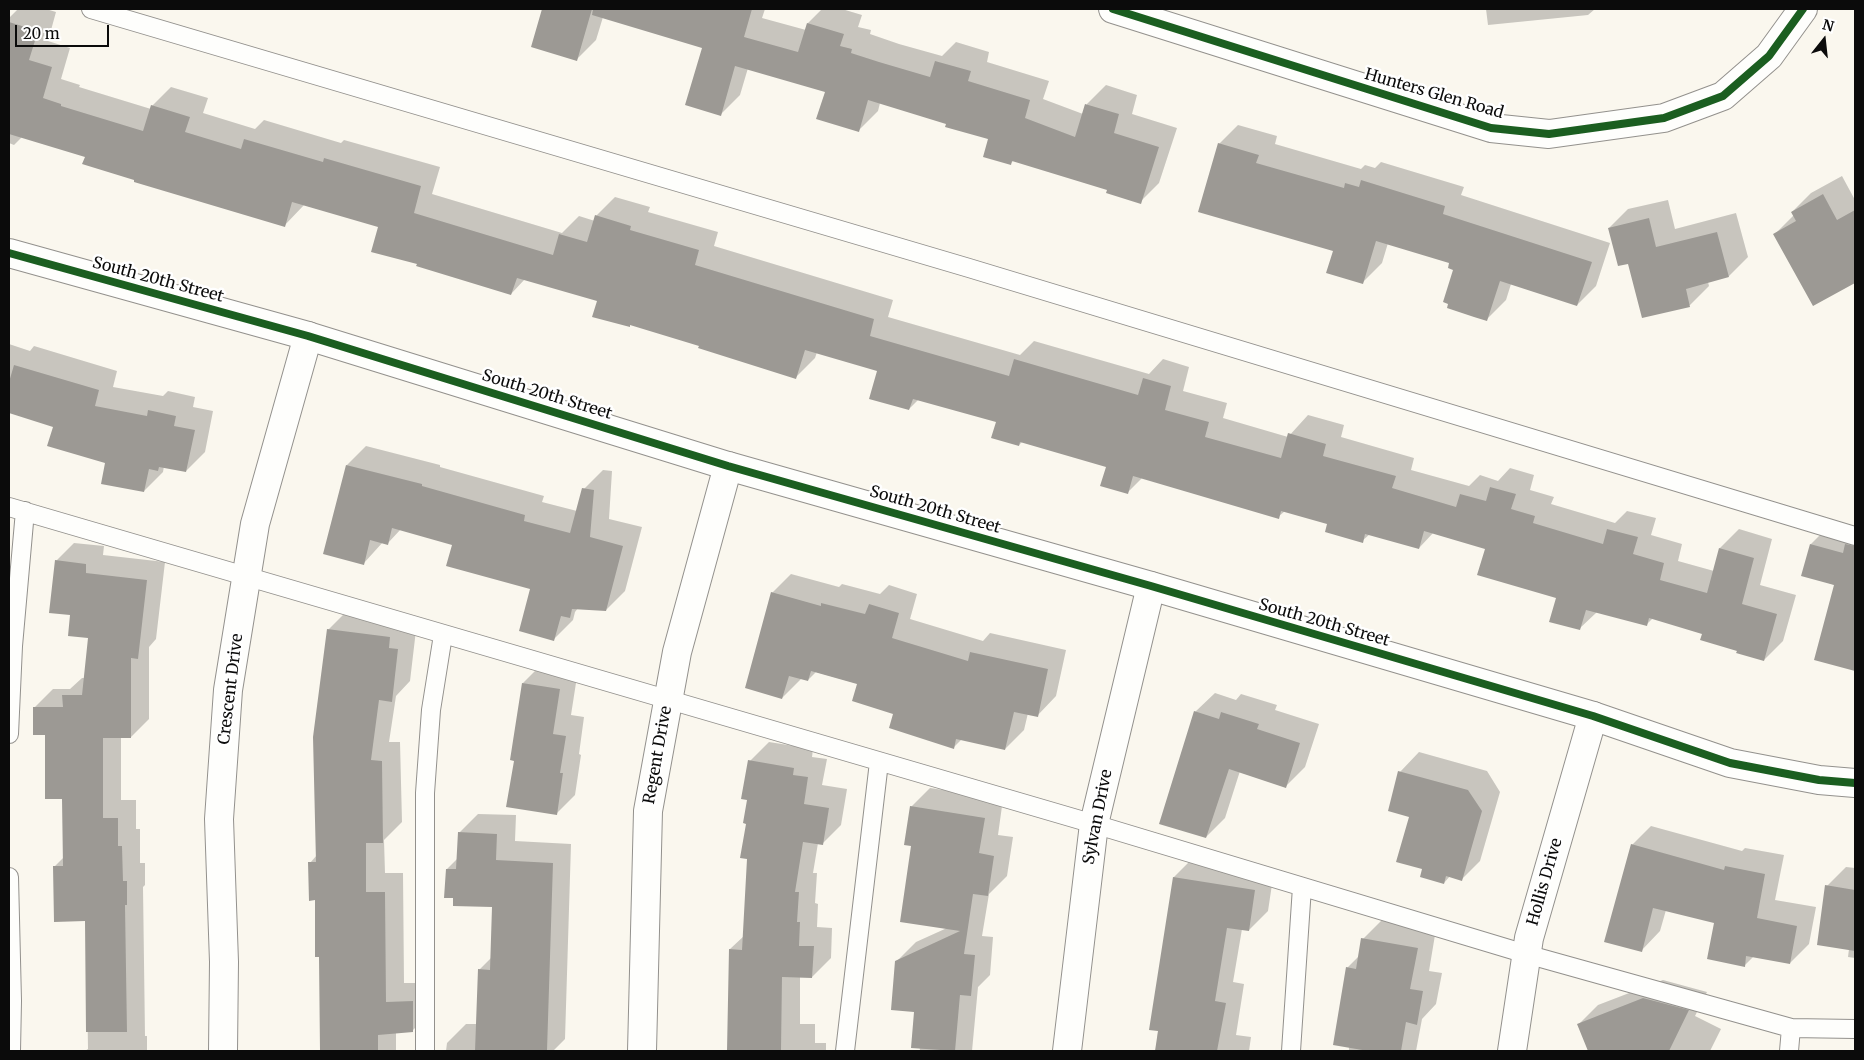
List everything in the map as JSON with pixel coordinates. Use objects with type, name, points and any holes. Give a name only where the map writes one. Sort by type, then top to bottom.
[{"type":"street","name":"Hunters Glen Road","points":[[1115,9],[1491,128],[1549,134],[1664,118],[1723,96],[1770,56],[1803,9]]},
{"type":"street","name":"South 20th Street","points":[[9,254],[308,336],[728,466],[1151,586],[1593,716],[1730,763],[1819,780],[1855,783]]},
{"type":"street","name":"Crescent Drive","points":[[223,1051],[224,962],[219,819],[228,690],[255,524],[308,336]]},
{"type":"street","name":"Regent Drive","points":[[642,1051],[648,811],[677,652],[728,466]]},
{"type":"street","name":"Sylvan Drive","points":[[1067,1051],[1094,824],[1151,586]]},
{"type":"street","name":"Hollis Drive","points":[[1512,1051],[1529,938],[1593,716]]},
{"type":"lane","points":[[91,9],[978,271],[1855,536]]},
{"type":"lane","points":[[9,734],[14,646],[17,509],[668,701],[1094,824],[1526,954],[1791,1028],[1855,1029]]},
{"type":"lane","points":[[426,1051],[425,793],[431,710],[443,634]]},
{"type":"lane","points":[[845,1051],[879,762]]},
{"type":"lane","points":[[9,877],[12,1001],[11,1051]]},
{"type":"lane","points":[[1291,1051],[1302,887]]},
{"type":"lane","points":[[1788,1051],[1791,1028]]},
{"type":"building","points":[[542,9],[592,9],[577,61],[531,47]]},
{"type":"building","points":[[593,9],[752,9],[744,37],[798,52],[807,23],[844,34],[840,46],[852,49],[851,53],[930,77],[935,61],[971,71],[968,81],[1030,100],[1025,118],[1075,137],[1085,104],[1119,114],[1114,133],[1159,147],[1141,204],[1106,193],[1107,190],[1012,161],[1011,165],[983,157],[988,139],[945,127],[946,124],[868,100],[859,132],[816,119],[825,92],[735,66],[721,116],[685,105],[702,48],[592,15]]},
{"type":"building","points":[[9,22],[38,31],[29,60],[52,67],[43,98],[61,104],[61,106],[143,131],[151,105],[190,117],[185,132],[241,149],[244,139],[323,162],[324,158],[421,186],[414,213],[553,255],[559,234],[587,242],[595,215],[631,226],[630,230],[699,250],[695,265],[874,319],[870,336],[1009,376],[1014,359],[1138,395],[1143,378],[1171,386],[1165,410],[1209,422],[1205,437],[1281,458],[1288,433],[1326,444],[1323,456],[1396,476],[1392,488],[1456,507],[1460,494],[1486,501],[1490,487],[1516,494],[1511,509],[1535,516],[1533,523],[1603,544],[1607,529],[1638,537],[1633,554],[1664,563],[1660,580],[1707,593],[1719,548],[1754,558],[1742,604],[1777,614],[1764,661],[1700,640],[1702,634],[1649,618],[1647,626],[1586,610],[1580,630],[1549,622],[1556,598],[1477,575],[1485,549],[1424,531],[1419,549],[1365,534],[1363,543],[1325,532],[1327,524],[1281,511],[1279,519],[1133,476],[1128,494],[1100,486],[1106,467],[1020,442],[1019,446],[991,438],[996,422],[913,399],[909,410],[869,399],[877,371],[805,350],[796,379],[630,325],[630,327],[592,317],[597,301],[517,278],[511,295],[416,266],[417,264],[371,252],[378,227],[292,202],[285,227],[134,182],[134,180],[82,164],[85,157],[9,134]]},
{"type":"building","points":[[1218,143],[1259,155],[1256,163],[1344,188],[1345,183],[1359,187],[1361,180],[1445,206],[1443,214],[1592,262],[1577,306],[1500,281],[1487,321],[1474,317],[1447,308],[1448,304],[1443,302],[1453,270],[1448,268],[1449,263],[1376,241],[1363,284],[1326,273],[1333,251],[1198,212]]},
{"type":"building","points":[[1823,194],[1837,220],[1855,210],[1855,283],[1813,306],[1773,234],[1796,221],[1791,212]]},
{"type":"building","points":[[1649,218],[1656,247],[1717,232],[1729,277],[1686,289],[1690,307],[1642,318],[1628,264],[1618,266],[1608,228]]},
{"type":"building","points":[[14,365],[99,390],[95,406],[147,416],[148,410],[176,416],[174,426],[195,430],[186,472],[159,467],[158,471],[149,469],[144,492],[101,484],[105,463],[47,446],[53,427],[9,413],[9,382]]},
{"type":"building","points":[[346,465],[422,484],[422,486],[525,515],[524,521],[570,533],[582,488],[594,490],[590,537],[623,546],[606,611],[572,609],[570,618],[561,616],[554,641],[519,631],[530,589],[446,566],[452,545],[392,528],[388,545],[370,540],[364,565],[323,554]]},
{"type":"building","points":[[1810,544],[1843,553],[1845,544],[1855,546],[1855,671],[1814,660],[1834,585],[1801,576]]},
{"type":"building","points":[[55,560],[86,564],[86,573],[147,580],[138,659],[131,658],[131,738],[103,738],[103,818],[118,818],[118,846],[122,846],[123,881],[127,881],[127,905],[125,905],[127,1032],[86,1032],[85,921],[54,922],[53,866],[63,866],[62,799],[45,799],[45,735],[33,735],[33,707],[63,707],[62,695],[82,695],[88,638],[68,636],[70,615],[49,613]]},
{"type":"building","points":[[771,592],[821,606],[821,603],[865,614],[869,604],[899,613],[892,638],[968,661],[970,652],[1048,669],[1038,717],[1014,712],[1005,750],[956,739],[954,749],[889,728],[893,714],[852,701],[857,684],[811,671],[808,681],[789,676],[782,699],[745,688]]},
{"type":"building","points":[[327,629],[390,637],[389,648],[398,649],[392,702],[379,700],[371,760],[382,761],[383,843],[366,843],[366,892],[385,892],[386,1002],[413,1001],[413,1032],[378,1035],[378,1051],[320,1051],[319,957],[315,957],[315,900],[309,901],[308,862],[316,862],[313,737]]},
{"type":"building","points":[[522,683],[560,689],[553,734],[566,736],[560,773],[563,773],[557,815],[506,807],[514,761],[510,760]]},
{"type":"building","points":[[1194,711],[1219,719],[1221,712],[1259,724],[1257,729],[1300,743],[1286,788],[1229,769],[1206,838],[1159,824]]},
{"type":"building","points":[[748,760],[794,768],[793,775],[808,777],[804,804],[829,808],[823,845],[803,842],[795,892],[799,892],[797,922],[800,922],[799,946],[814,946],[812,978],[782,977],[781,1051],[727,1051],[729,949],[742,950],[747,859],[740,858],[746,824],[743,823],[747,800],[741,799]]},
{"type":"building","points":[[1398,771],[1468,790],[1482,811],[1462,881],[1446,876],[1444,884],[1420,877],[1422,869],[1396,862],[1409,817],[1388,811]]},
{"type":"building","points":[[910,806],[985,818],[979,853],[994,856],[988,896],[973,894],[964,954],[975,955],[971,996],[960,995],[955,1051],[911,1048],[914,1012],[891,1010],[895,961],[960,931],[900,922],[911,846],[904,845]]},
{"type":"building","points":[[458,832],[497,834],[496,860],[553,863],[547,1051],[475,1051],[478,969],[490,970],[492,907],[453,906],[453,898],[444,898],[446,869],[456,869]]},
{"type":"building","points":[[1631,844],[1724,870],[1725,866],[1765,874],[1757,918],[1797,926],[1790,964],[1746,956],[1745,967],[1707,959],[1714,923],[1653,908],[1642,952],[1604,942]]},
{"type":"building","points":[[1173,877],[1255,890],[1249,931],[1227,928],[1215,1001],[1226,1003],[1217,1051],[1155,1051],[1158,1031],[1149,1030]]},
{"type":"building","points":[[1825,885],[1855,890],[1855,951],[1817,945]]},
{"type":"building","points":[[1361,938],[1418,948],[1410,989],[1423,991],[1417,1025],[1406,1022],[1401,1051],[1368,1051],[1333,1045],[1346,967],[1356,969]]},
{"type":"building","points":[[1643,998],[1689,1010],[1669,1051],[1588,1051],[1577,1024]]},
{"type":"cycle path","points":[[1113,9],[1491,128],[1549,134],[1664,118],[1723,96],[1769,56],[1803,9]]},
{"type":"cycle path","points":[[9,253],[308,336],[728,466],[1151,586],[1593,716],[1730,763],[1819,780],[1855,783]]}]
